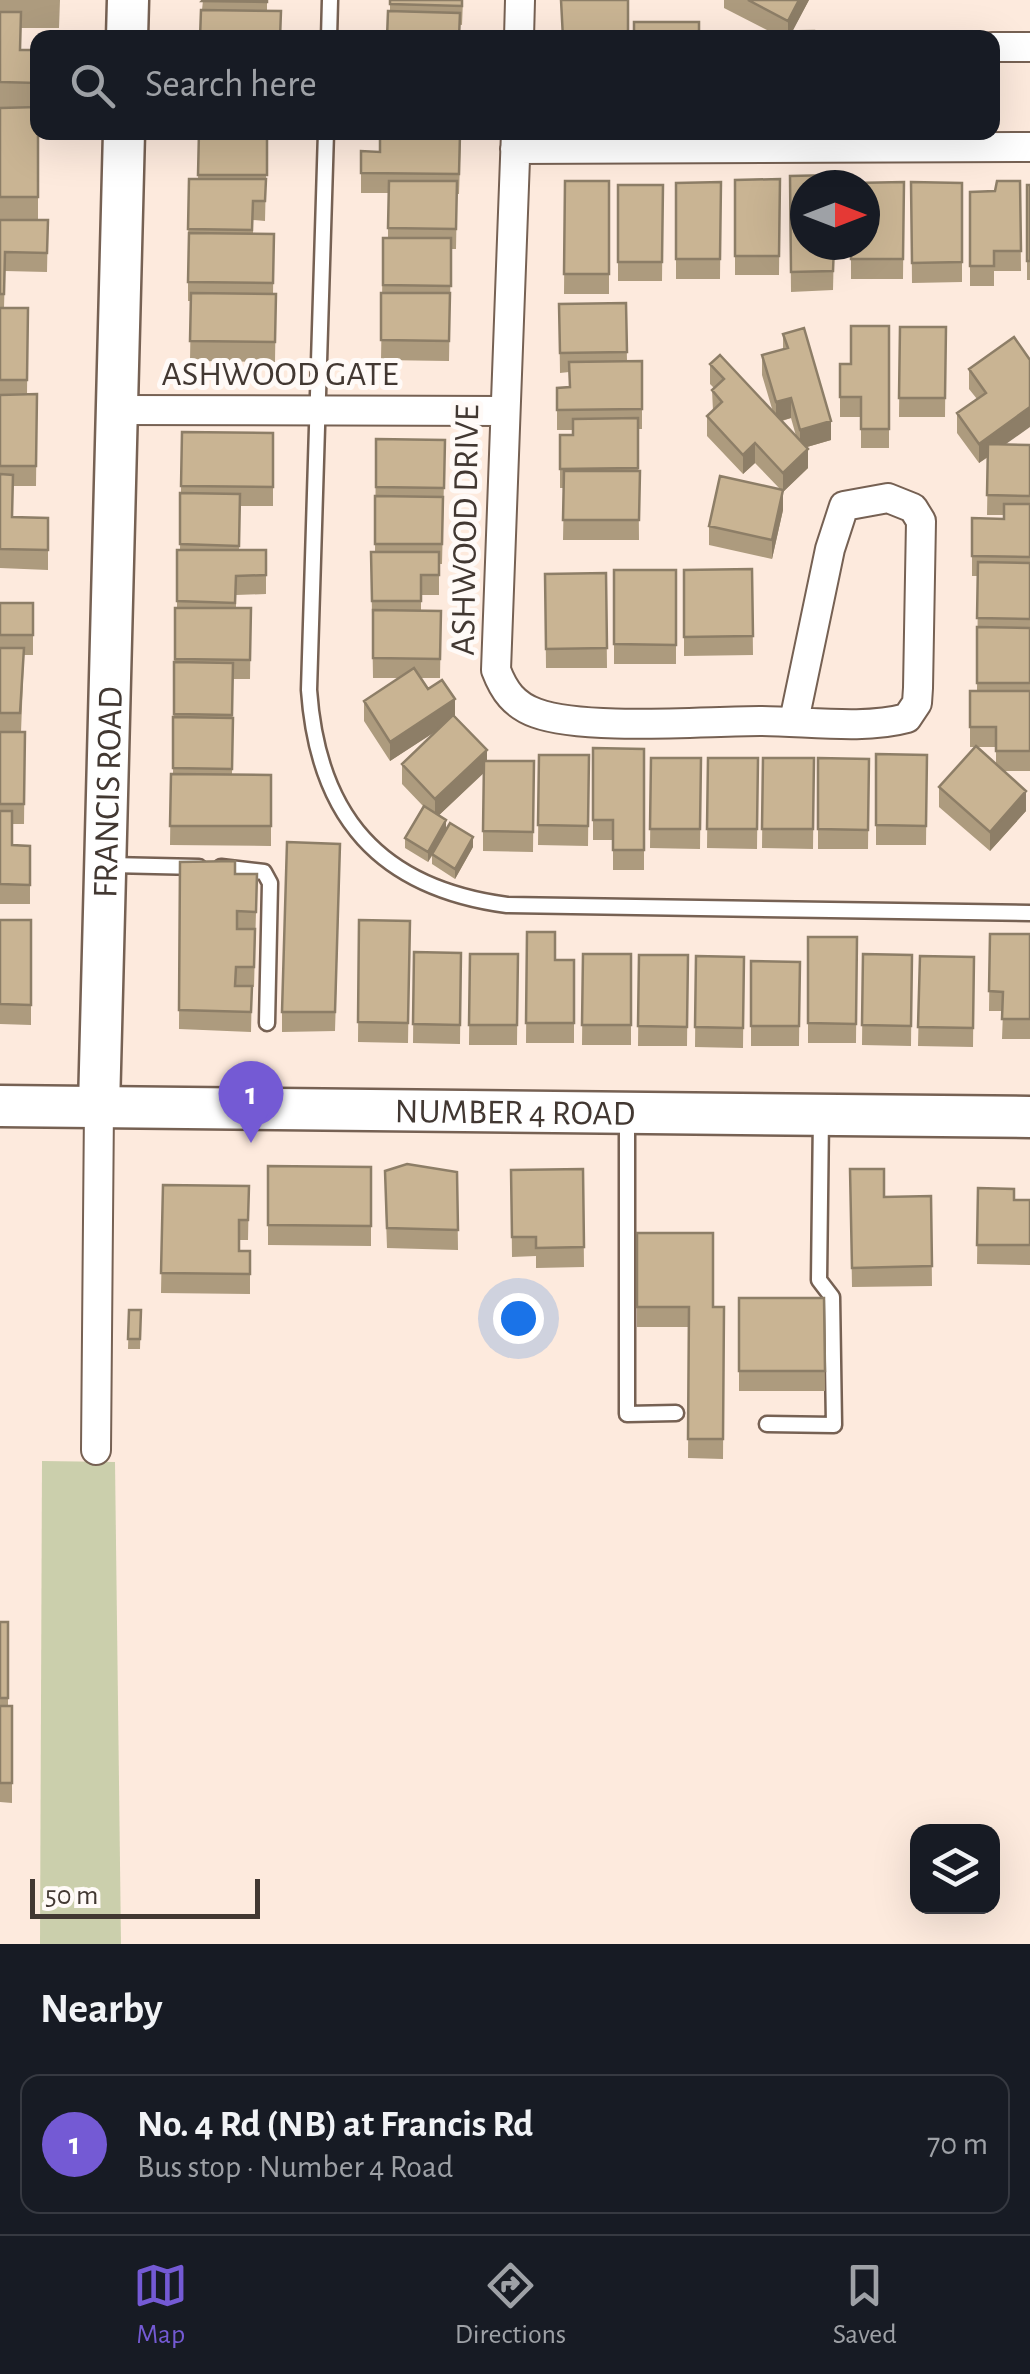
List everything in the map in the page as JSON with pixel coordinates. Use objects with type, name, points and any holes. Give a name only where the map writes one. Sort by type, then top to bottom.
[{"type":"main road","points":[[127,30],[128,0]]},
{"type":"main road","name":"FRANCIS ROAD","points":[[99,1107],[124,140]]},
{"type":"main road","name":"NUMBER 4 ROAD","points":[[0,1106],[1030,1117]]},
{"type":"street","points":[[518,30],[520,0]]},
{"type":"street","points":[[1000,46],[1030,46]]},
{"type":"street","points":[[516,140],[864,141],[1030,146]]},
{"type":"street","name":"ASHWOOD DRIVE","points":[[516,140],[496,670],[515,702],[562,720],[794,722],[898,720],[913,712],[922,542],[921,521],[913,508],[888,498],[844,506],[830,549],[794,722]]},
{"type":"street","name":"ASHWOOD GATE","points":[[117,410],[504,411]]},
{"type":"street","name":"FRANCIS ROAD","points":[[96,1450],[99,1107]]},
{"type":"lane","points":[[329,30],[330,0]]},
{"type":"lane","points":[[326,140],[312,723],[337,805],[373,852],[446,892],[507,905],[1030,913]]},
{"type":"lane","points":[[105,866],[251,868],[264,872],[270,882],[267,1023]]},
{"type":"lane","points":[[626,1113],[627,1414],[676,1413]]},
{"type":"lane","points":[[766,1424],[834,1425],[832,1297],[819,1280],[822,1115]]},
{"type":"green space","points":[[42,1461],[115,1462],[121,1944],[40,1944]]},
{"type":"building","points":[[267,0],[267,2],[202,1]]},
{"type":"building","points":[[390,0],[462,0],[462,6],[390,4]]},
{"type":"building","points":[[561,0],[628,0],[628,30],[563,30]]},
{"type":"building","points":[[748,0],[799,0],[788,21]]},
{"type":"building","points":[[201,10],[281,11],[280,30],[200,30]]},
{"type":"building","points":[[388,11],[460,13],[459,30],[387,30]]},
{"type":"building","points":[[0,12],[21,12],[20,50],[30,50],[30,83],[0,82]]},
{"type":"building","points":[[634,22],[699,22],[699,30],[634,30]]},
{"type":"building","points":[[30,107],[30,140],[38,140],[38,197],[0,197],[0,108]]},
{"type":"building","points":[[199,140],[267,140],[267,175],[198,175]]},
{"type":"building","points":[[380,140],[460,140],[459,174],[361,173],[361,151],[380,152]]},
{"type":"building","points":[[189,179],[266,179],[265,201],[253,201],[252,230],[188,229]]},
{"type":"building","points":[[780,179],[779,256],[735,256],[735,180]]},
{"type":"building","points":[[389,181],[457,181],[456,229],[388,228]]},
{"type":"building","points":[[565,181],[609,181],[609,274],[564,274]]},
{"type":"building","points":[[997,181],[1020,181],[1021,251],[994,251],[994,266],[970,266],[970,192],[995,191]]},
{"type":"building","points":[[721,182],[720,259],[676,259],[676,183]]},
{"type":"building","points":[[880,182],[904,182],[903,259],[880,259]]},
{"type":"building","points":[[911,182],[962,183],[962,262],[912,263]]},
{"type":"building","points":[[618,185],[663,185],[662,262],[618,262]]},
{"type":"building","points":[[1030,185],[1030,261],[1027,261]]},
{"type":"building","points":[[0,220],[48,220],[47,253],[5,252],[4,294],[0,294]]},
{"type":"building","points":[[189,233],[274,234],[273,283],[188,282]]},
{"type":"building","points":[[383,238],[451,238],[451,286],[383,285]]},
{"type":"building","points":[[791,260],[833,260],[833,271],[791,272]]},
{"type":"building","points":[[191,293],[276,294],[275,342],[190,341]]},
{"type":"building","points":[[381,293],[450,293],[449,341],[381,340]]},
{"type":"building","points":[[626,303],[627,352],[560,353],[559,304]]},
{"type":"building","points":[[0,308],[28,308],[27,380],[0,380]]},
{"type":"building","points":[[851,326],[889,326],[889,429],[861,429],[861,397],[840,397],[840,364],[851,364]]},
{"type":"building","points":[[900,327],[946,327],[945,398],[899,398]]},
{"type":"building","points":[[804,328],[831,421],[800,430],[791,398],[776,402],[762,355],[788,348],[783,334]]},
{"type":"building","points":[[1014,337],[1030,360],[1030,407],[979,444],[957,413],[986,393],[969,369]]},
{"type":"building","points":[[720,355],[808,449],[783,473],[755,443],[743,455],[707,416],[722,402],[712,390],[724,379],[710,364]]},
{"type":"building","points":[[642,361],[642,409],[557,410],[557,388],[570,387],[569,362]]},
{"type":"building","points":[[37,394],[36,466],[0,466],[0,395]]},
{"type":"building","points":[[638,418],[638,468],[560,469],[560,435],[573,435],[573,419]]},
{"type":"building","points":[[182,432],[273,433],[273,487],[181,486]]},
{"type":"building","points":[[376,439],[445,440],[444,488],[376,487]]},
{"type":"building","points":[[988,444],[1030,445],[1030,496],[987,495]]},
{"type":"building","points":[[564,471],[640,471],[639,520],[563,520]]},
{"type":"building","points":[[0,474],[13,475],[12,517],[48,518],[48,550],[0,549]]},
{"type":"building","points":[[720,476],[783,490],[772,540],[709,526]]},
{"type":"building","points":[[180,493],[240,494],[239,546],[180,544]]},
{"type":"building","points":[[375,496],[443,497],[442,544],[375,544]]},
{"type":"building","points":[[1004,504],[1030,504],[1030,557],[972,556],[972,518],[1004,519]]},
{"type":"building","points":[[177,550],[266,550],[266,575],[236,576],[235,603],[177,601]]},
{"type":"building","points":[[371,552],[439,552],[439,575],[421,575],[421,601],[372,601]]},
{"type":"building","points":[[978,562],[1030,563],[1030,619],[977,618]]},
{"type":"building","points":[[752,569],[753,636],[684,637],[684,570]]},
{"type":"building","points":[[614,570],[676,570],[676,645],[614,644]]},
{"type":"building","points":[[606,573],[607,648],[546,649],[545,574]]},
{"type":"building","points":[[0,603],[33,603],[33,635],[0,635]]},
{"type":"building","points":[[175,608],[251,608],[250,660],[175,659]]},
{"type":"building","points":[[373,610],[441,611],[440,659],[373,658]]},
{"type":"building","points":[[977,627],[1030,628],[1030,683],[977,683]]},
{"type":"building","points":[[0,648],[24,648],[20,713],[0,713]]},
{"type":"building","points":[[174,662],[233,663],[232,715],[174,714]]},
{"type":"building","points":[[414,668],[428,689],[442,680],[455,699],[390,742],[364,701]]},
{"type":"building","points":[[970,691],[1030,691],[1030,751],[996,751],[996,727],[970,727]]},
{"type":"building","points":[[453,715],[487,750],[435,799],[402,764]]},
{"type":"building","points":[[173,717],[233,718],[232,769],[173,768]]},
{"type":"building","points":[[0,732],[25,732],[24,804],[0,804]]},
{"type":"building","points":[[976,746],[1026,791],[990,832],[939,787]]},
{"type":"building","points":[[593,748],[644,749],[644,850],[613,850],[613,820],[593,820]]},
{"type":"building","points":[[876,754],[927,755],[926,826],[876,825]]},
{"type":"building","points":[[539,755],[589,755],[588,826],[538,825]]},
{"type":"building","points":[[651,758],[701,758],[700,829],[650,829]]},
{"type":"building","points":[[708,758],[758,758],[757,829],[707,829]]},
{"type":"building","points":[[763,758],[814,758],[813,829],[762,829]]},
{"type":"building","points":[[818,758],[869,759],[868,830],[818,829]]},
{"type":"building","points":[[484,761],[534,761],[533,832],[483,831]]},
{"type":"building","points":[[171,774],[271,775],[271,826],[170,826]]},
{"type":"building","points":[[424,806],[446,820],[428,852],[405,838]]},
{"type":"building","points":[[0,811],[12,811],[12,845],[30,846],[30,885],[0,884]]},
{"type":"building","points":[[450,823],[473,837],[455,869],[432,854]]},
{"type":"building","points":[[287,842],[340,844],[335,1012],[282,1012]]},
{"type":"building","points":[[235,861],[235,874],[257,874],[256,912],[237,911],[237,929],[255,929],[254,967],[236,967],[235,986],[252,986],[251,1012],[179,1010],[180,862]]},
{"type":"building","points":[[0,920],[31,920],[31,1005],[0,1004]]},
{"type":"building","points":[[359,920],[410,921],[408,1023],[358,1022]]},
{"type":"building","points":[[527,932],[555,932],[555,960],[574,960],[574,1023],[526,1023]]},
{"type":"building","points":[[990,934],[1030,934],[1030,1019],[1002,1019],[1003,992],[989,991]]},
{"type":"building","points":[[808,937],[857,937],[856,1024],[808,1023]]},
{"type":"building","points":[[414,952],[461,953],[460,1025],[413,1024]]},
{"type":"building","points":[[470,954],[518,954],[517,1025],[469,1025]]},
{"type":"building","points":[[583,954],[631,954],[631,1025],[582,1025]]},
{"type":"building","points":[[863,954],[912,955],[911,1026],[862,1025]]},
{"type":"building","points":[[639,955],[688,955],[687,1027],[638,1026]]},
{"type":"building","points":[[696,956],[744,957],[743,1028],[695,1027]]},
{"type":"building","points":[[920,956],[974,957],[973,1028],[918,1027]]},
{"type":"building","points":[[751,961],[800,962],[799,1026],[751,1026]]},
{"type":"building","points":[[407,1164],[457,1172],[458,1230],[387,1228],[385,1171]]},
{"type":"building","points":[[268,1166],[371,1167],[371,1226],[268,1225]]},
{"type":"building","points":[[583,1169],[584,1247],[536,1248],[536,1237],[512,1237],[511,1170]]},
{"type":"building","points":[[850,1169],[884,1169],[884,1197],[931,1196],[932,1266],[852,1268]]},
{"type":"building","points":[[163,1185],[249,1186],[248,1220],[239,1220],[239,1251],[250,1251],[250,1274],[161,1273]]},
{"type":"building","points":[[978,1188],[1014,1189],[1014,1200],[1030,1200],[1030,1245],[977,1245]]},
{"type":"building","points":[[637,1233],[713,1233],[713,1307],[724,1307],[723,1439],[688,1439],[689,1307],[637,1307]]},
{"type":"building","points":[[739,1298],[824,1298],[825,1371],[739,1371]]},
{"type":"building","points":[[129,1310],[141,1310],[140,1339],[128,1339]]},
{"type":"building","points":[[0,1622],[8,1622],[8,1698],[0,1698]]},
{"type":"building","points":[[0,1706],[12,1706],[12,1783],[0,1783]]},
{"type":"place","name":"No. 4 Rd (NB) at Francis Rd","points":[[251,1143]]}]
